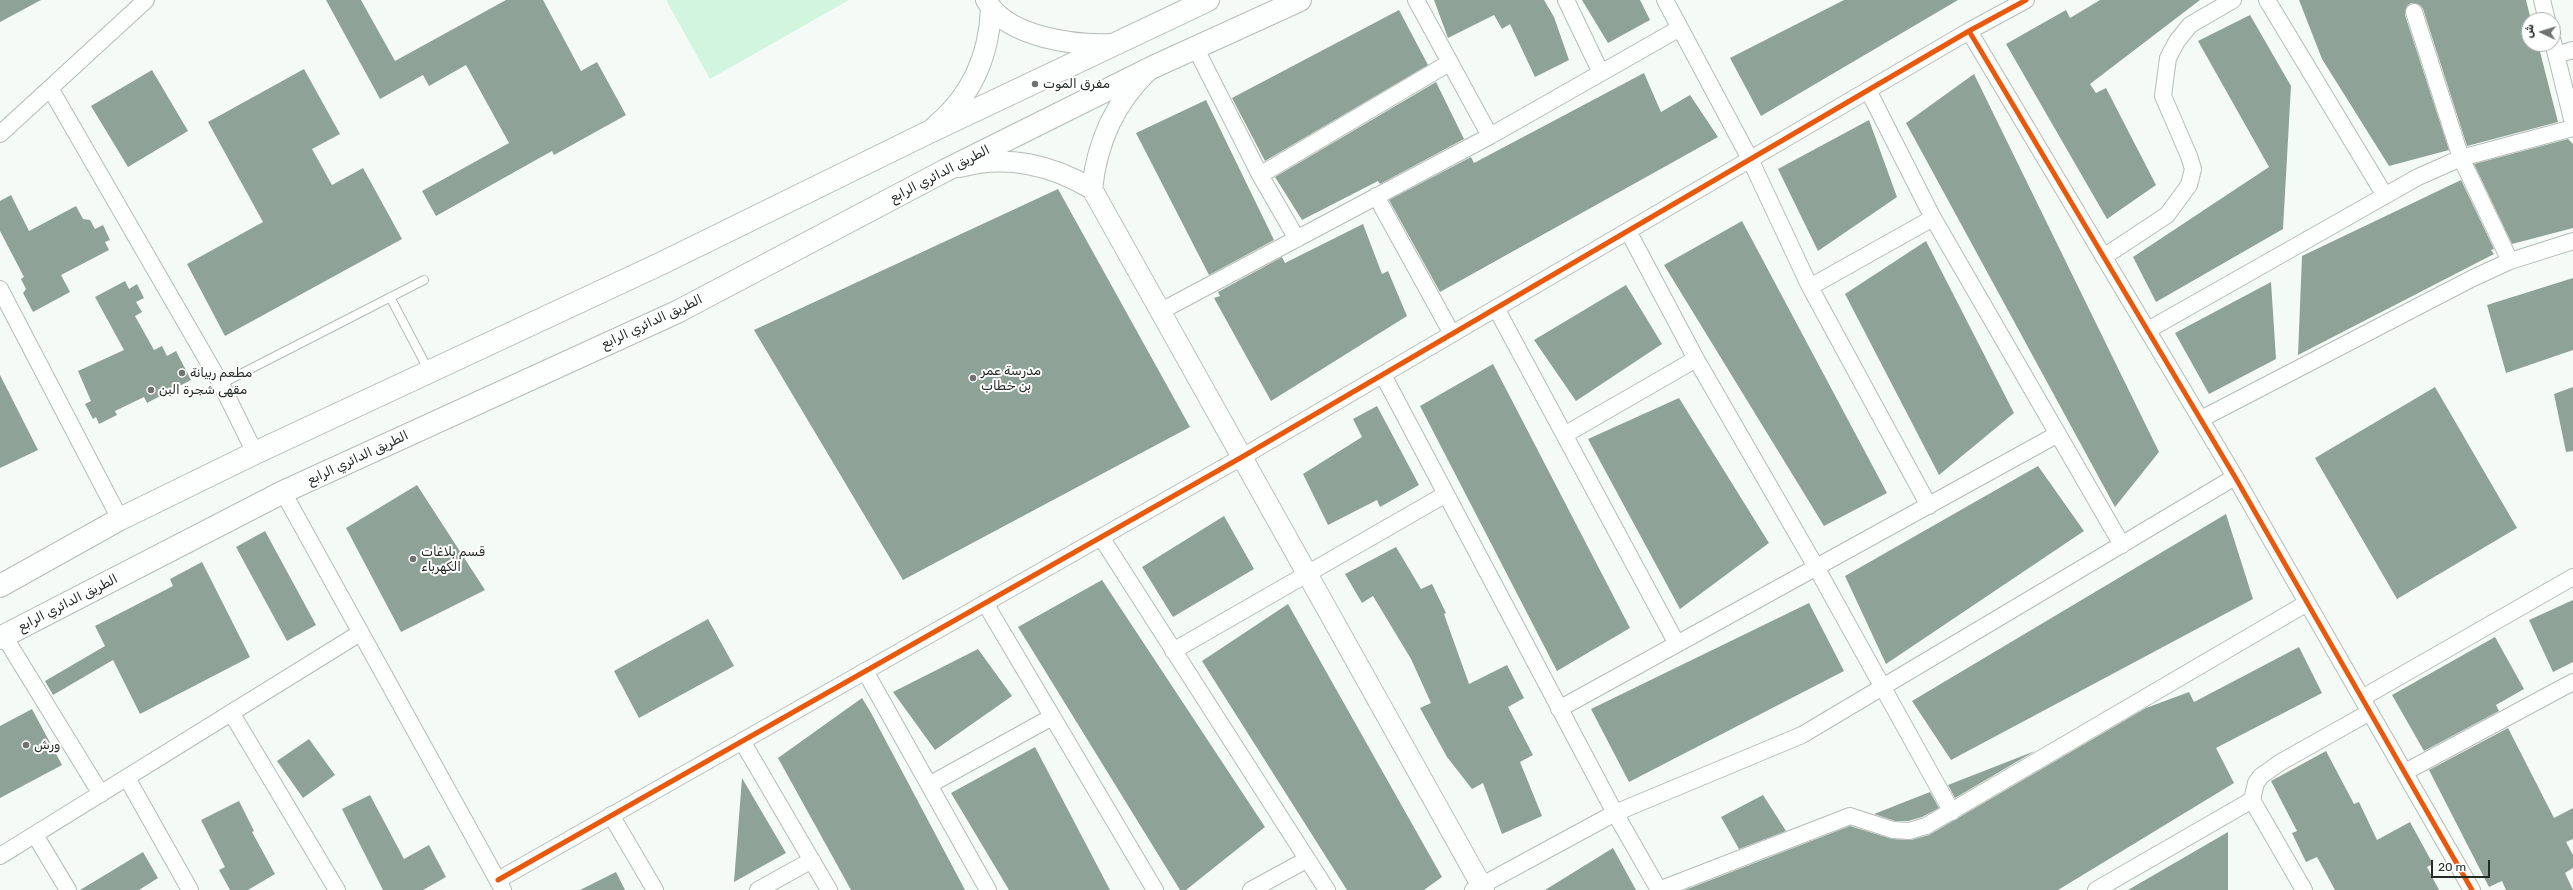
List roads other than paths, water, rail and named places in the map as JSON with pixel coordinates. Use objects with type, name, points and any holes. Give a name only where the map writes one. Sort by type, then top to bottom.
[{"type":"main road","points":[[0,586],[120,519],[255,453],[660,264],[925,134],[1208,0]]},
{"type":"main road","name":"الطريق الدائري الرابع","points":[[2,637],[283,492],[677,312],[946,170],[1153,67],[1300,0]]},
{"type":"street","points":[[0,134],[146,0]]},
{"type":"street","points":[[1416,0],[1490,136]]},
{"type":"street","points":[[1566,0],[1601,73]]},
{"type":"street","points":[[1665,0],[1750,160],[1810,287],[1929,506]]},
{"type":"street","points":[[283,492],[500,885],[611,815],[1242,457],[1750,160],[1969,31],[2003,6],[2026,0]]},
{"type":"street","points":[[2105,256],[2167,215],[2189,185],[2193,169],[2190,156],[2163,96],[2168,58],[2177,41],[2190,25],[2233,0]]},
{"type":"street","points":[[2267,0],[2384,194]]},
{"type":"street","points":[[2542,0],[2546,12]]},
{"type":"street","points":[[988,5],[1013,24],[1038,35],[1077,44],[1117,44]]},
{"type":"street","points":[[925,134],[944,118],[961,100],[974,79],[984,56],[990,32],[988,5]]},
{"type":"street","points":[[2414,12],[2461,158],[2510,261]]},
{"type":"street","points":[[1161,311],[1490,136],[1680,28]]},
{"type":"street","points":[[1969,31],[2105,256],[2235,477],[2472,890]]},
{"type":"street","points":[[1195,47],[1260,175],[1297,238]]},
{"type":"street","points":[[2561,49],[2573,50]]},
{"type":"street","points":[[2556,52],[2573,123]]},
{"type":"street","points":[[1260,175],[1449,63]]},
{"type":"street","points":[[1092,189],[1094,168],[1107,128],[1126,95],[1153,67]]},
{"type":"street","points":[[50,88],[221,384],[255,453]]},
{"type":"street","points":[[1868,90],[1933,218],[2122,545]]},
{"type":"street","points":[[2148,330],[2384,194],[2461,158],[2573,128]]},
{"type":"street","points":[[946,170],[983,162],[1021,162],[1058,172],[1092,189],[1308,575],[1479,888],[1615,813],[1802,735],[2235,477]]},
{"type":"street","points":[[1376,196],[1452,334]]},
{"type":"street","points":[[1810,287],[1933,218]]},
{"type":"street","points":[[1628,231],[1696,359],[1816,566],[1952,812]]},
{"type":"street","points":[[2201,420],[2378,326],[2510,261],[2573,241]]},
{"type":"street","points":[[0,289],[120,519]]},
{"type":"street","points":[[1496,308],[1566,434],[1677,644]]},
{"type":"street","points":[[1566,434],[1696,359]]},
{"type":"street","points":[[1383,374],[1615,813],[1659,890],[1841,818],[1850,816],[1893,830],[1909,831],[1926,826],[2307,603]]},
{"type":"street","points":[[1559,708],[2058,434]]},
{"type":"street","points":[[1173,651],[1308,575],[1446,494]]},
{"type":"street","points":[[1101,537],[1306,860],[1327,890]]},
{"type":"street","points":[[2362,698],[2573,577]]},
{"type":"street","points":[[985,603],[1155,890]]},
{"type":"street","points":[[0,856],[232,714],[360,633]]},
{"type":"street","points":[[2,637],[101,794]]},
{"type":"street","points":[[865,671],[988,890]]},
{"type":"street","points":[[2405,772],[2572,683]]},
{"type":"street","points":[[2304,890],[2252,800],[2256,783],[2261,776],[2281,762],[2370,712]]},
{"type":"street","points":[[232,714],[337,890]]},
{"type":"street","points":[[929,785],[1052,717]]},
{"type":"street","points":[[742,741],[829,890]]},
{"type":"street","points":[[127,778],[190,890]]},
{"type":"street","points":[[2096,890],[2252,800]]},
{"type":"street","points":[[611,815],[655,890]]},
{"type":"street","points":[[35,835],[68,890]]},
{"type":"street","points":[[758,890],[812,860]]},
{"type":"street","points":[[1251,890],[1306,860]]},
{"type":"lane","points":[[221,384],[424,280]]},
{"type":"lane","points":[[390,297],[429,372]]},
{"type":"place","name":"مفرق الموت","points":[[1035,84]]},
{"type":"place","name":"مطعم ربيانة","points":[[182,373]]},
{"type":"place","name":"مدرسة عمر بن خطاب","points":[[973,378]]},
{"type":"place","name":"مقهى شجرة البن","points":[[151,390]]},
{"type":"place","name":"قسم بلاغات الكهرباء","points":[[413,559]]},
{"type":"place","name":"ورش","points":[[26,745]]}]
